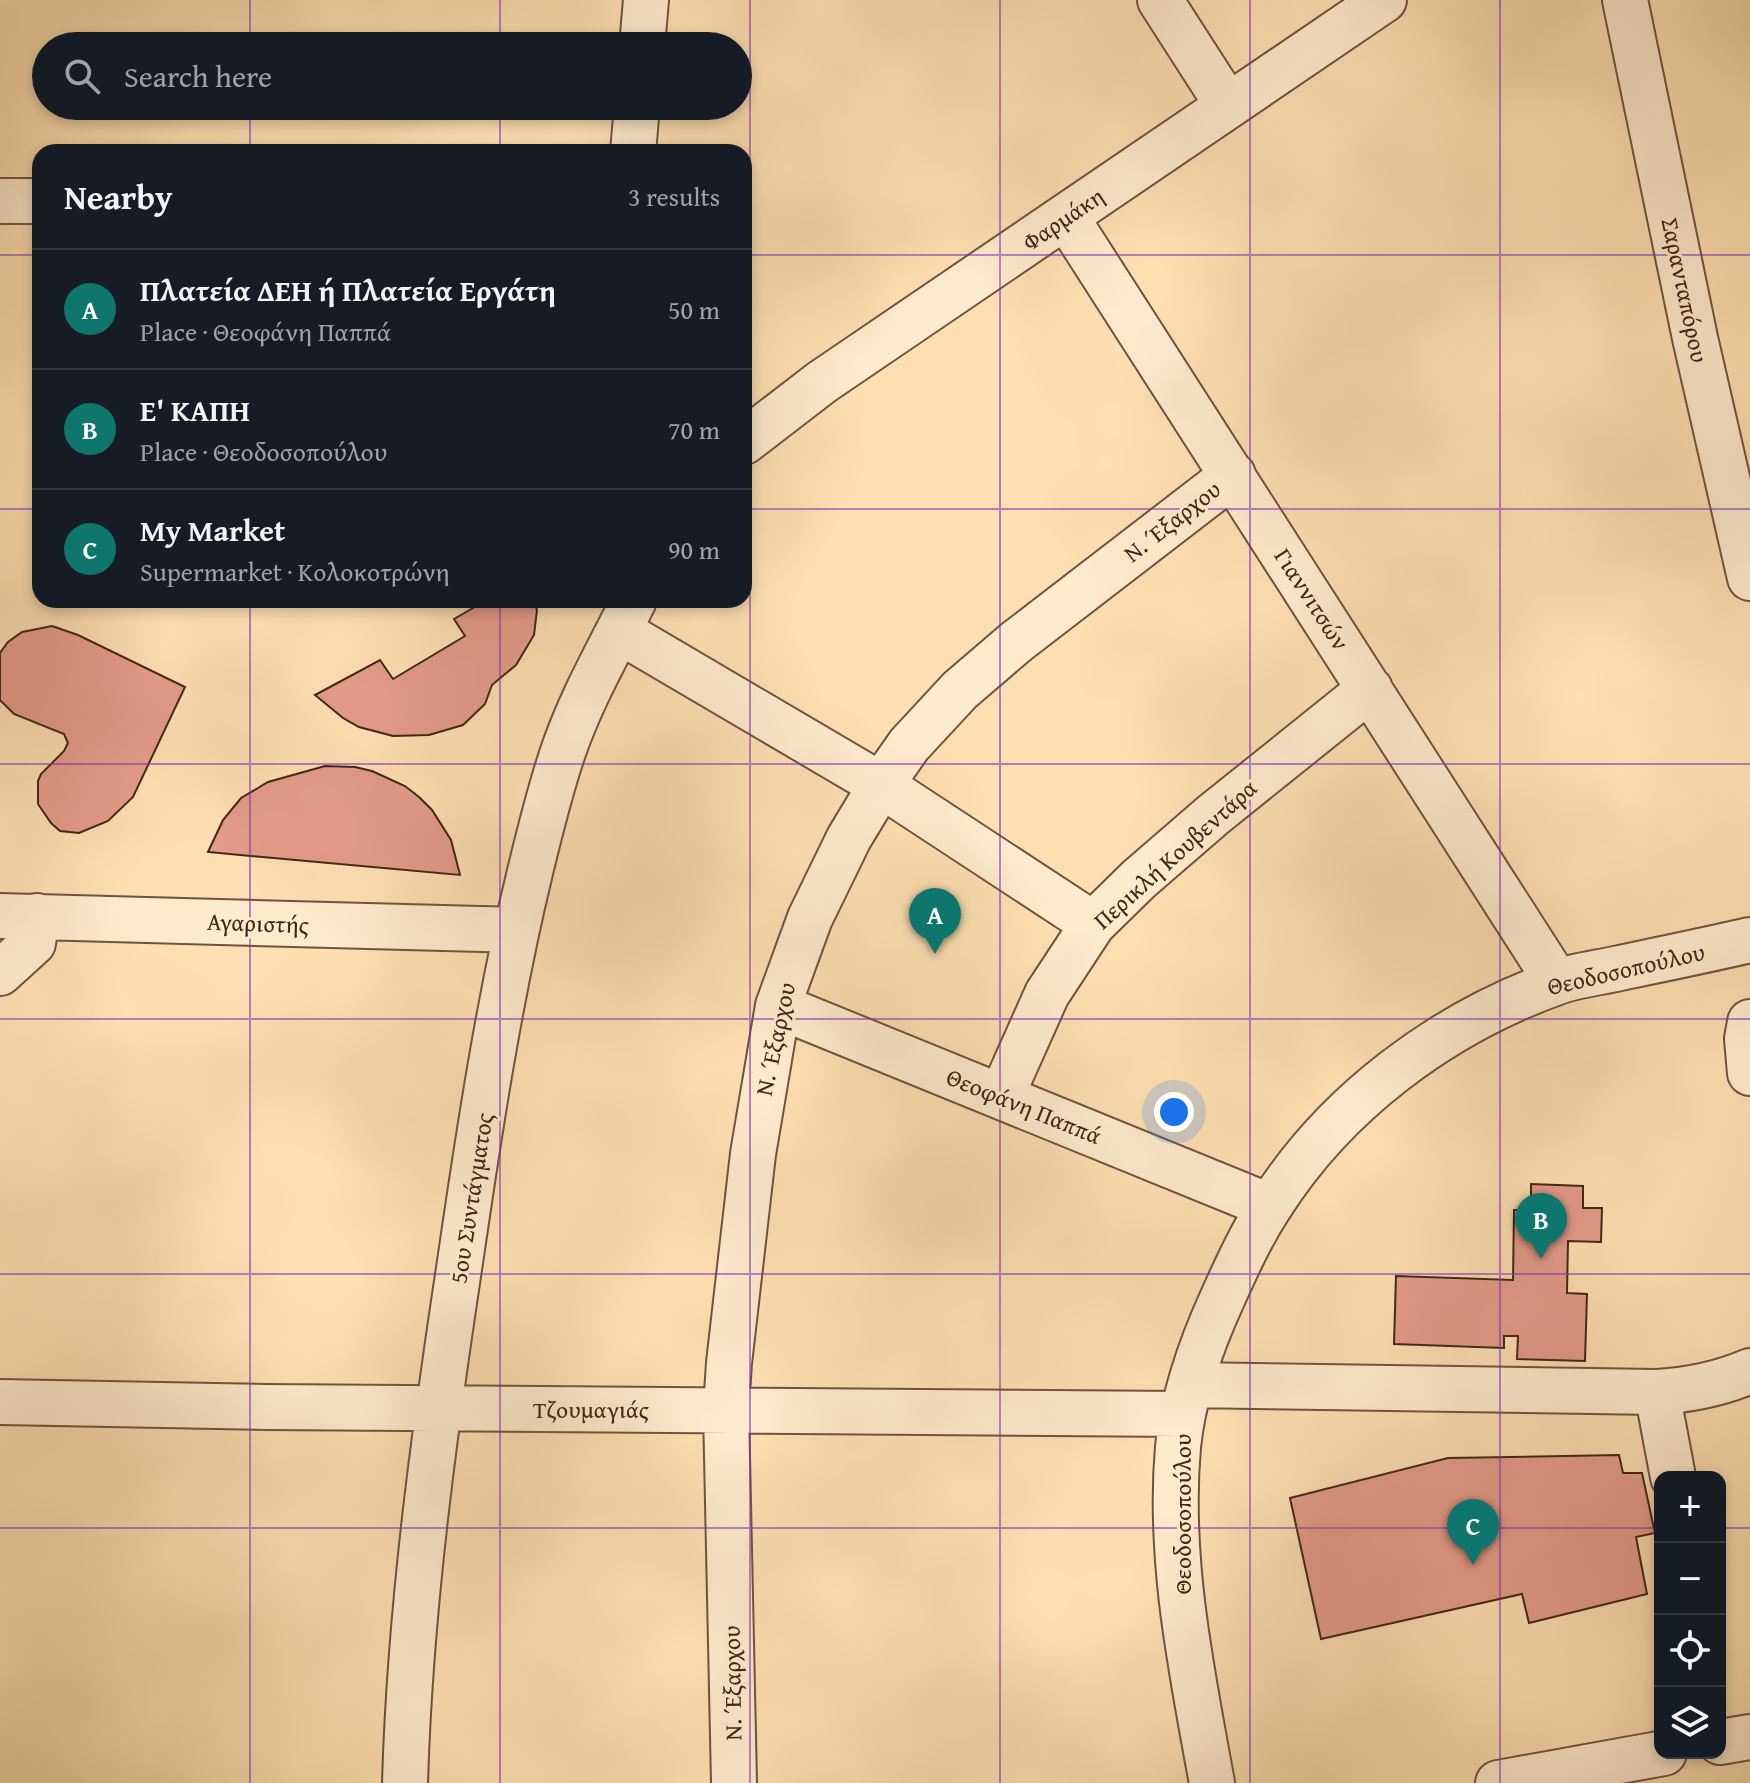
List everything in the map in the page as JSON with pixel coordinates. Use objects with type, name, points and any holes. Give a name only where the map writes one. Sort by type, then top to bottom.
[{"type":"street","points":[[643,32],[646,0]]},
{"type":"street","points":[[1160,0],[1228,106]]},
{"type":"street","name":"Φαρμάκη","points":[[752,436],[822,382],[1384,0]]},
{"type":"street","name":"Σαρανταπόρου","points":[[1625,0],[1695,338],[1750,578]]},
{"type":"street","points":[[634,144],[636,120]]},
{"type":"street","points":[[0,201],[32,201]]},
{"type":"street","name":"Γιαννιτσών","points":[[1066,217],[1557,982]]},
{"type":"street","name":"Ν. Έξαρχου","points":[[734,1783],[726,1409],[729,1363],[753,1154],[778,1006],[795,954],[849,838],[881,785],[926,726],[960,690],[1016,642],[1233,475]]},
{"type":"street","points":[[624,610],[881,785],[1093,924]]},
{"type":"street","name":"5ου Συντάγματος","points":[[405,1783],[414,1643],[438,1409],[469,1202],[516,930],[563,750],[624,610]]},
{"type":"street","name":"Περικλή Κουβεντάρα","points":[[1001,1097],[1047,994],[1093,924],[1130,887],[1213,815],[1370,689]]},
{"type":"street","points":[[0,973],[33,943],[18,916]]},
{"type":"street","name":"Αγαριστής","points":[[18,916],[516,930]]},
{"type":"street","name":"Θεοδοσοπούλου","points":[[1212,1783],[1188,1652],[1179,1566],[1178,1449],[1186,1400],[1210,1326],[1269,1206],[1326,1135],[1368,1093],[1455,1029],[1557,982],[1750,940]]},
{"type":"street","name":"Θεοφάνη Παππά","points":[[778,1006],[1269,1206]]},
{"type":"street","points":[[1750,1022],[1747,1050],[1750,1073]]},
{"type":"street","name":"Τζουμαγιάς","points":[[0,1402],[438,1409],[726,1409],[1657,1392],[1693,1389],[1750,1371]]},
{"type":"street","points":[[1657,1392],[1672,1471]]},
{"type":"street","points":[[1498,1783],[1644,1765]]},
{"type":"building","points":[[473,608],[537,610],[534,635],[516,665],[492,685],[485,704],[463,725],[429,735],[393,736],[359,727],[315,695],[380,660],[393,679],[465,636],[454,619]]},
{"type":"building","points":[[52,626],[78,635],[185,687],[133,797],[108,821],[79,833],[60,831],[38,804],[38,781],[64,751],[68,743],[64,734],[14,714],[0,700],[0,653],[8,642],[22,632]]},
{"type":"building","points":[[325,766],[372,771],[405,786],[419,797],[432,810],[451,840],[460,875],[208,852],[223,820],[241,798],[268,782]]},
{"type":"building","points":[[1531,1184],[1583,1186],[1583,1208],[1602,1208],[1601,1242],[1568,1241],[1567,1293],[1587,1294],[1585,1361],[1517,1359],[1518,1336],[1504,1336],[1504,1348],[1394,1344],[1396,1276],[1513,1280],[1514,1210],[1531,1210]]},
{"type":"building","points":[[1619,1455],[1623,1473],[1642,1473],[1654,1528],[1654,1533],[1636,1537],[1647,1594],[1529,1623],[1522,1594],[1321,1639],[1290,1498],[1448,1458]]},
{"type":"place","name":"Πλατεία ΔΕΗ ή Πλατεία Εργάτη","points":[[935,954]]},
{"type":"place","name":"Ε' ΚΑΠΗ","points":[[1541,1259]]},
{"type":"place","name":"My Market","points":[[1473,1565]]}]
